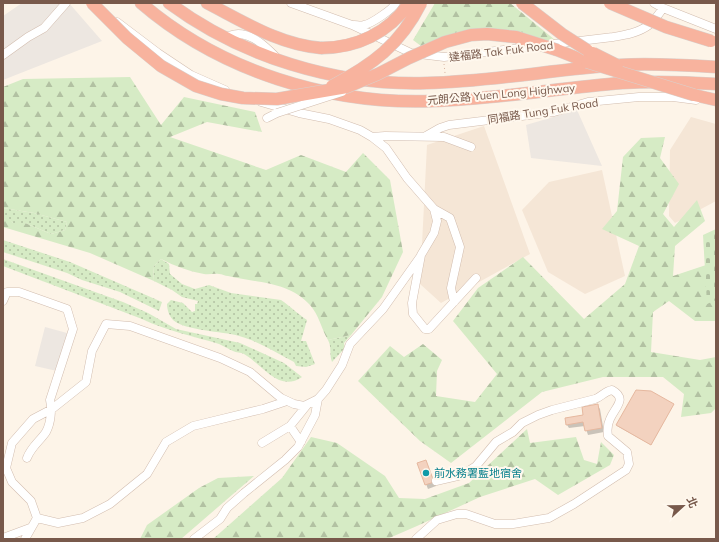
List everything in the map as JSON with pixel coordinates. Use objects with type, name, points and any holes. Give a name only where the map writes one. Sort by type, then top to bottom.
[{"type":"highway","points":[[92,3],[127,38],[153,60],[174,75],[196,86],[221,94],[254,99],[277,99],[320,93],[347,87],[445,42],[463,36],[487,34],[525,40],[587,62],[716,100]]},
{"type":"highway","name":"元朗公路 Yuen Long Highway","points":[[141,3],[180,32],[237,63],[262,73],[306,87],[357,97],[396,101],[433,101],[623,83],[669,82],[716,84]]},
{"type":"highway","name":"元朗公路 Yuen Long Highway","points":[[169,3],[202,25],[225,37],[278,60],[342,77],[368,81],[408,83],[465,81],[620,65],[668,64],[716,67]]},
{"type":"highway","points":[[207,3],[277,38],[304,46],[321,48],[351,44],[372,36],[391,23],[409,3]]},
{"type":"highway","points":[[320,93],[349,77],[387,50],[406,28],[421,3]]},
{"type":"highway","points":[[522,3],[570,40],[645,79]]},
{"type":"highway","points":[[610,3],[666,27],[714,41]]},
{"type":"street","points":[[3,55],[28,37],[44,28],[66,3]]},
{"type":"street","points":[[88,3],[109,16],[158,53],[191,75],[232,93],[298,114],[329,119],[360,130],[386,148],[407,178],[434,209],[450,218],[460,247],[451,288],[454,302]]},
{"type":"street","name":"達福路 Tak Fuk Road","points":[[291,3],[311,6],[411,53],[444,58],[613,38],[641,30],[649,24],[663,8]]},
{"type":"street","points":[[352,26],[365,25],[384,14],[396,3]]},
{"type":"street","points":[[654,3],[716,29]]},
{"type":"street","points":[[267,118],[348,90],[378,74]]},
{"type":"street","name":"同福路 Tung Fuk Road","points":[[372,137],[426,136],[449,125],[554,112],[588,102],[656,96],[716,103]]},
{"type":"street","points":[[426,136],[444,137],[471,147]]},
{"type":"street","points":[[262,443],[290,426],[307,405],[318,399],[326,390],[342,365],[350,344],[383,309],[434,233],[437,221],[434,209]]},
{"type":"street","points":[[421,254],[412,303],[413,314],[426,329],[429,329],[476,278]]},
{"type":"street","points":[[3,301],[5,292],[19,292],[67,309],[73,329],[50,400],[52,409],[46,431],[30,451],[27,458]]},
{"type":"street","points":[[37,518],[31,501],[12,482],[6,468],[12,443],[33,419],[52,409],[86,382],[92,351],[106,324],[130,326],[220,358],[250,372],[281,398],[294,404],[304,406],[307,405]]},
{"type":"street","points":[[416,539],[437,520],[457,514],[466,514],[495,524],[513,524],[549,518],[574,504],[626,470],[629,464],[627,452],[608,436],[607,429],[609,420],[620,402],[620,397],[618,393],[608,390],[600,397],[595,399],[538,415],[522,423],[513,432],[496,442],[476,466],[462,474],[436,481]]},
{"type":"street","points":[[194,539],[220,519],[227,508],[285,460],[298,447],[315,415],[318,399]]},
{"type":"street","points":[[37,518],[58,523],[83,518],[110,504],[147,474],[166,442],[172,438],[193,426],[263,409],[287,401]]},
{"type":"street","points":[[290,426],[301,442]]},
{"type":"street","points":[[25,539],[37,518]]},
{"type":"street","points":[[3,538],[30,528]]},
{"type":"path","points":[[444,58],[445,77]]},
{"type":"shaded area","points":[[22,3],[69,3],[102,41],[3,80],[3,16]]},
{"type":"shaded area","points":[[577,110],[602,166],[531,158],[526,125]]},
{"type":"shaded area","points":[[691,117],[716,124],[716,201],[675,223],[669,216],[670,150]]},
{"type":"shaded area","points":[[484,126],[530,254],[441,303],[420,284],[427,145]]},
{"type":"shaded area","points":[[602,170],[625,276],[585,294],[548,272],[522,210],[549,182]]},
{"type":"shaded area","points":[[45,327],[67,333],[57,371],[35,366]]},
{"type":"green space","points":[[435,3],[510,3],[555,40],[544,42],[528,36],[434,41],[421,46],[413,40]]},
{"type":"green space","points":[[130,77],[161,125],[184,97],[255,112],[262,132],[207,122],[170,137],[266,170],[301,155],[346,172],[363,153],[390,180],[403,252],[382,297],[351,335],[328,340],[316,313],[310,305],[292,291],[282,287],[220,274],[198,273],[161,259],[153,267],[154,281],[90,253],[3,227],[3,220],[8,218],[13,223],[25,223],[51,234],[65,230],[67,222],[34,213],[3,208],[3,87],[23,79]]},
{"type":"green space","points":[[665,137],[660,158],[679,184],[663,214],[674,227],[697,200],[705,221],[675,246],[673,276],[715,262],[716,321],[695,321],[669,301],[653,312],[651,352],[700,360],[716,357],[716,408],[711,413],[681,417],[684,394],[663,377],[603,377],[542,392],[451,463],[420,441],[358,381],[390,346],[404,357],[423,344],[442,360],[437,371],[436,396],[475,402],[497,374],[453,321],[478,288],[523,257],[584,319],[625,284],[639,246],[602,229],[617,211],[623,157],[641,138]]},
{"type":"green space","points":[[3,208],[34,213],[67,222],[65,230],[51,234],[25,223],[13,223],[8,219],[3,220]]},
{"type":"green space","points":[[716,229],[716,300],[707,304],[703,235]]},
{"type":"green space","points":[[3,240],[70,262],[162,302],[159,311],[120,292],[3,252]]},
{"type":"green space","points":[[3,259],[123,302],[148,313],[176,329],[240,343],[284,363],[302,377],[294,381],[286,382],[279,380],[243,353],[234,352],[219,344],[161,327],[3,266]]},
{"type":"green space","points":[[161,259],[169,264],[170,274],[182,284],[195,289],[209,285],[231,293],[281,300],[307,320],[301,341],[306,341],[315,364],[306,367],[296,366],[294,362],[246,338],[186,326],[173,320],[169,314],[167,306],[171,300],[183,303],[192,312],[195,311],[195,304],[197,304],[198,301],[182,297],[154,281],[153,267]]},
{"type":"green space","points":[[351,335],[344,343],[345,348],[332,362],[328,340]]},
{"type":"green space","points":[[527,429],[530,443],[576,437],[584,460],[597,464],[601,442],[614,455],[610,465],[558,495],[535,479],[480,497],[387,539],[213,539],[282,478],[311,437],[337,443],[385,476],[399,498],[425,499],[469,483]]},
{"type":"green space","points":[[254,476],[181,539],[140,539],[147,525],[199,488],[218,478]]},
{"type":"building","points":[[636,390],[651,391],[674,404],[651,445],[616,425]]},
{"type":"building","points":[[598,404],[602,428],[585,431],[583,422],[566,425],[565,418],[583,415],[582,407]]},
{"type":"building","name":"前水務署藍地宿舍","points":[[426,460],[434,482],[425,485],[417,463]]},
{"type":"place","name":"前水務署藍地宿舍","points":[[426,473]]}]
